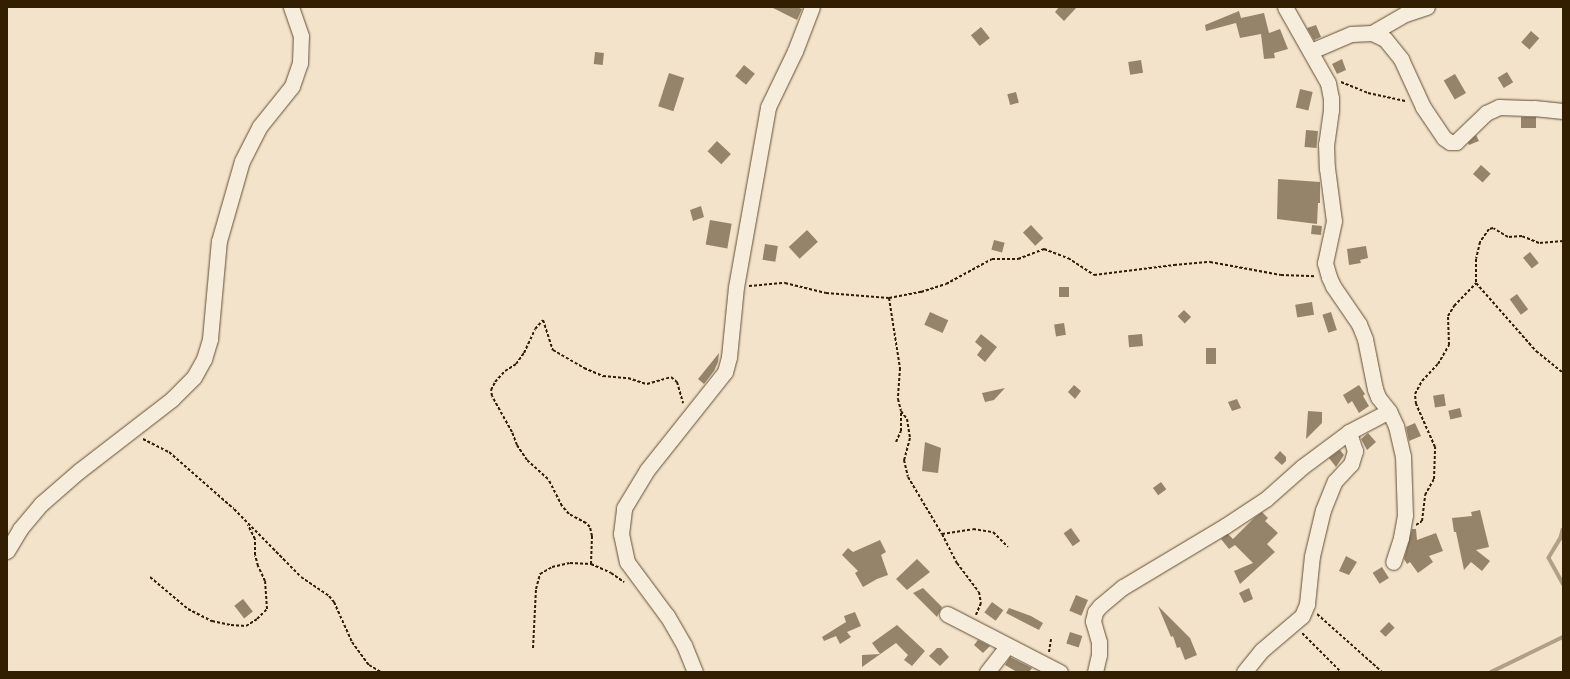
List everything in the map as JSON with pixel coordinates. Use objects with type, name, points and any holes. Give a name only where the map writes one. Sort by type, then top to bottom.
[{"type":"street","points":[[7,551],[20,529],[41,504],[79,470],[172,399],[194,378],[204,359],[210,339],[219,241],[242,161],[260,126],[292,86],[300,63],[302,36],[291,7]]},
{"type":"street","points":[[695,672],[684,645],[667,616],[627,562],[621,534],[624,508],[647,470],[724,372],[729,357],[736,287],[768,107],[795,51],[812,7]]},
{"type":"street","points":[[1285,7],[1328,83],[1331,98],[1331,110],[1326,144],[1327,168],[1334,221],[1325,263],[1333,286],[1359,324],[1365,339],[1370,368],[1378,397],[1389,411],[1396,426],[1403,456],[1406,505],[1398,549],[1392,562]]},
{"type":"street","points":[[1311,51],[1351,34],[1372,33],[1406,14],[1427,7]]},
{"type":"street","points":[[1372,33],[1385,39],[1401,59],[1421,102],[1444,138],[1450,142],[1456,142],[1486,113],[1499,107],[1534,108],[1563,112]]},
{"type":"street","points":[[1095,672],[1099,655],[1099,642],[1093,621],[1095,612],[1100,606],[1123,587],[1266,499],[1302,467],[1349,432],[1389,411]]},
{"type":"street","points":[[1244,672],[1262,650],[1302,616],[1307,604],[1312,556],[1323,510],[1335,481],[1351,464],[1355,451],[1349,432]]},
{"type":"street","points":[[947,614],[1060,672]]},
{"type":"street","points":[[987,672],[1007,646]]},
{"type":"path","points":[[1328,83],[1343,82],[1362,91],[1387,98],[1421,102]]},
{"type":"path","points":[[1563,241],[1539,243],[1522,236],[1508,237],[1493,228],[1488,230],[1480,242],[1476,259],[1476,282],[1536,351],[1563,372]]},
{"type":"path","points":[[736,287],[785,283],[826,293],[889,298],[921,292],[946,284],[992,259],[1018,259],[1044,249],[1068,258],[1094,275],[1174,264],[1210,262],[1281,275],[1329,277]]},
{"type":"path","points":[[1403,526],[1417,526],[1422,521],[1425,495],[1434,479],[1436,447],[1416,404],[1415,394],[1422,382],[1438,364],[1449,344],[1448,316],[1454,306],[1476,282]]},
{"type":"path","points":[[889,298],[900,368],[898,391],[902,423],[896,442]]},
{"type":"path","points":[[591,564],[592,536],[590,527],[586,523],[569,514],[562,506],[548,479],[527,460],[517,445],[512,432],[492,396],[491,390],[495,382],[520,359],[535,329],[542,320],[553,350],[595,374],[628,378],[647,384],[671,377],[675,379],[687,418]]},
{"type":"path","points":[[901,411],[907,419],[910,438],[904,460],[908,477],[942,534],[957,563],[979,592],[981,603],[970,625]]},
{"type":"path","points":[[128,433],[169,452],[247,522],[301,577],[334,602],[352,642],[369,665],[381,672]]},
{"type":"path","points":[[150,577],[188,609],[212,621],[246,626],[257,619],[267,609],[265,581],[255,555],[255,539],[247,522]]},
{"type":"path","points":[[942,534],[973,529],[993,532],[1008,547]]},
{"type":"path","points":[[533,648],[536,589],[540,574],[552,567],[570,563],[591,564],[611,573],[628,584]]},
{"type":"path","points":[[1307,604],[1382,672]]},
{"type":"path","points":[[1293,625],[1341,672]]},
{"type":"building","points":[[771,7],[797,7],[802,9],[797,20]]},
{"type":"building","points":[[1059,7],[1077,7],[1064,21],[1055,12]]},
{"type":"building","points":[[1239,11],[1241,18],[1264,13],[1269,33],[1280,29],[1288,49],[1274,53],[1275,58],[1264,59],[1261,34],[1240,38],[1236,23],[1206,31],[1205,25]]},
{"type":"building","points":[[1316,25],[1321,37],[1314,40],[1307,28]]},
{"type":"building","points":[[981,27],[990,38],[980,46],[971,35]]},
{"type":"building","points":[[1531,31],[1539,38],[1529,50],[1521,42]]},
{"type":"building","points":[[595,52],[604,53],[603,65],[594,64]]},
{"type":"building","points":[[1342,59],[1346,70],[1337,74],[1332,64]]},
{"type":"building","points":[[1141,60],[1143,73],[1130,75],[1128,62]]},
{"type":"building","points":[[744,65],[755,74],[746,85],[735,76]]},
{"type":"building","points":[[1507,72],[1513,82],[1504,88],[1498,78]]},
{"type":"building","points":[[669,73],[684,78],[673,111],[658,106]]},
{"type":"building","points":[[1455,74],[1466,93],[1455,100],[1444,80]]},
{"type":"building","points":[[1300,89],[1313,92],[1308,110],[1296,108]]},
{"type":"building","points":[[1016,92],[1019,103],[1010,105],[1007,94]]},
{"type":"building","points":[[1521,117],[1536,117],[1536,128],[1521,128]]},
{"type":"building","points":[[1306,130],[1318,131],[1316,148],[1305,147]]},
{"type":"building","points":[[1476,135],[1479,141],[1469,145],[1468,143]]},
{"type":"building","points":[[717,141],[731,154],[721,164],[707,151]]},
{"type":"building","points":[[1481,165],[1491,174],[1483,183],[1473,174]]},
{"type":"building","points":[[1278,179],[1320,182],[1320,203],[1318,203],[1317,224],[1277,219]]},
{"type":"building","points":[[701,206],[704,217],[693,221],[690,210]]},
{"type":"building","points":[[710,220],[732,224],[727,248],[706,245]]},
{"type":"building","points":[[1031,225],[1043,238],[1035,246],[1023,233]]},
{"type":"building","points":[[1312,225],[1322,226],[1321,235],[1311,234]]},
{"type":"building","points":[[807,230],[818,242],[800,259],[789,247]]},
{"type":"building","points":[[994,240],[1005,243],[1002,253],[991,250]]},
{"type":"building","points":[[765,244],[778,246],[775,262],[762,260]]},
{"type":"building","points":[[1366,246],[1368,258],[1360,260],[1361,263],[1349,265],[1347,249]]},
{"type":"building","points":[[1530,252],[1539,263],[1532,269],[1523,258]]},
{"type":"building","points":[[1059,287],[1069,287],[1069,297],[1059,297]]},
{"type":"building","points":[[1517,294],[1528,309],[1521,315],[1510,299]]},
{"type":"building","points":[[1312,302],[1314,315],[1297,317],[1295,305]]},
{"type":"building","points":[[1184,310],[1191,317],[1185,323],[1178,316]]},
{"type":"building","points":[[930,312],[948,320],[943,333],[924,325]]},
{"type":"building","points":[[1331,312],[1337,330],[1328,333],[1322,315]]},
{"type":"building","points":[[1064,323],[1066,335],[1056,336],[1054,325]]},
{"type":"building","points":[[981,334],[997,347],[985,362],[977,355],[982,348],[975,342]]},
{"type":"building","points":[[1142,334],[1143,346],[1129,347],[1128,335]]},
{"type":"building","points":[[1206,348],[1216,348],[1216,364],[1206,364]]},
{"type":"building","points":[[719,353],[718,362],[714,371],[704,384],[698,379]]},
{"type":"building","points":[[1074,385],[1081,391],[1075,399],[1068,392]]},
{"type":"building","points":[[1359,385],[1365,394],[1363,396],[1369,406],[1359,413],[1352,401],[1348,404],[1343,395]]},
{"type":"building","points":[[1005,388],[994,400],[985,402],[982,393]]},
{"type":"building","points":[[1444,394],[1446,406],[1435,408],[1433,396]]},
{"type":"building","points":[[1237,399],[1241,408],[1232,411],[1228,402]]},
{"type":"building","points":[[1460,408],[1462,417],[1450,419],[1448,411]]},
{"type":"building","points":[[1308,411],[1322,412],[1322,423],[1306,439]]},
{"type":"building","points":[[1415,423],[1421,436],[1409,441],[1406,427]]},
{"type":"building","points":[[1368,433],[1376,442],[1367,450],[1361,439]]},
{"type":"building","points":[[925,442],[941,448],[938,473],[922,471]]},
{"type":"building","points":[[1340,450],[1344,455],[1336,467],[1329,458]]},
{"type":"building","points":[[1280,451],[1286,457],[1286,461],[1282,465],[1274,458]]},
{"type":"building","points":[[1161,482],[1166,489],[1158,495],[1153,488]]},
{"type":"building","points":[[1480,510],[1489,547],[1476,550],[1490,561],[1482,571],[1471,562],[1464,570],[1452,518],[1472,516],[1471,512]]},
{"type":"building","points":[[1262,512],[1268,518],[1265,521],[1278,533],[1267,544],[1275,552],[1240,584],[1234,571],[1253,563],[1235,545],[1229,549],[1221,539],[1228,534],[1233,539]]},
{"type":"building","points":[[1071,528],[1080,541],[1073,546],[1064,533]]},
{"type":"building","points":[[1412,529],[1416,529],[1417,540],[1436,533],[1443,551],[1429,556],[1433,562],[1418,573],[1410,562],[1407,564],[1404,559]]},
{"type":"building","points":[[880,540],[886,552],[881,555],[888,575],[863,587],[855,573],[858,571],[842,555],[848,548],[853,552]]},
{"type":"building","points":[[1346,556],[1357,562],[1349,575],[1339,571]]},
{"type":"building","points":[[917,559],[930,572],[907,590],[896,579]]},
{"type":"building","points":[[1382,567],[1389,578],[1380,584],[1373,573]]},
{"type":"building","points":[[923,588],[942,607],[937,617],[913,593]]},
{"type":"building","points":[[1249,588],[1253,599],[1244,603],[1239,593]]},
{"type":"building","points":[[1076,595],[1088,600],[1081,616],[1069,611]]},
{"type":"building","points":[[243,599],[253,612],[244,618],[234,606]]},
{"type":"building","points":[[992,602],[1003,610],[996,621],[984,613]]},
{"type":"building","points":[[1158,606],[1190,638],[1197,655],[1185,660],[1180,647],[1177,648],[1173,636],[1171,637]]},
{"type":"building","points":[[1009,608],[1031,616],[1043,623],[1039,630],[1006,613]]},
{"type":"building","points":[[855,612],[861,626],[847,632],[851,637],[840,644],[836,636],[824,641],[822,637],[846,622],[844,616]]},
{"type":"building","points":[[1389,622],[1395,628],[1385,637],[1380,631]]},
{"type":"building","points":[[897,625],[925,651],[912,666],[904,660],[908,655],[896,643],[862,667],[862,655],[880,654],[872,643]]},
{"type":"building","points":[[1070,632],[1082,636],[1079,647],[1066,643]]},
{"type":"building","points":[[978,640],[990,646],[983,653],[974,645]]},
{"type":"building","points":[[937,648],[941,648],[949,657],[940,666],[929,656]]},
{"type":"building","points":[[1010,657],[1032,668],[1029,672],[1017,672],[1005,665]]},
{"type":"waterway","points":[[1563,530],[1561,538],[1549,558],[1563,583]]},
{"type":"waterway","points":[[1491,672],[1563,637]]}]
